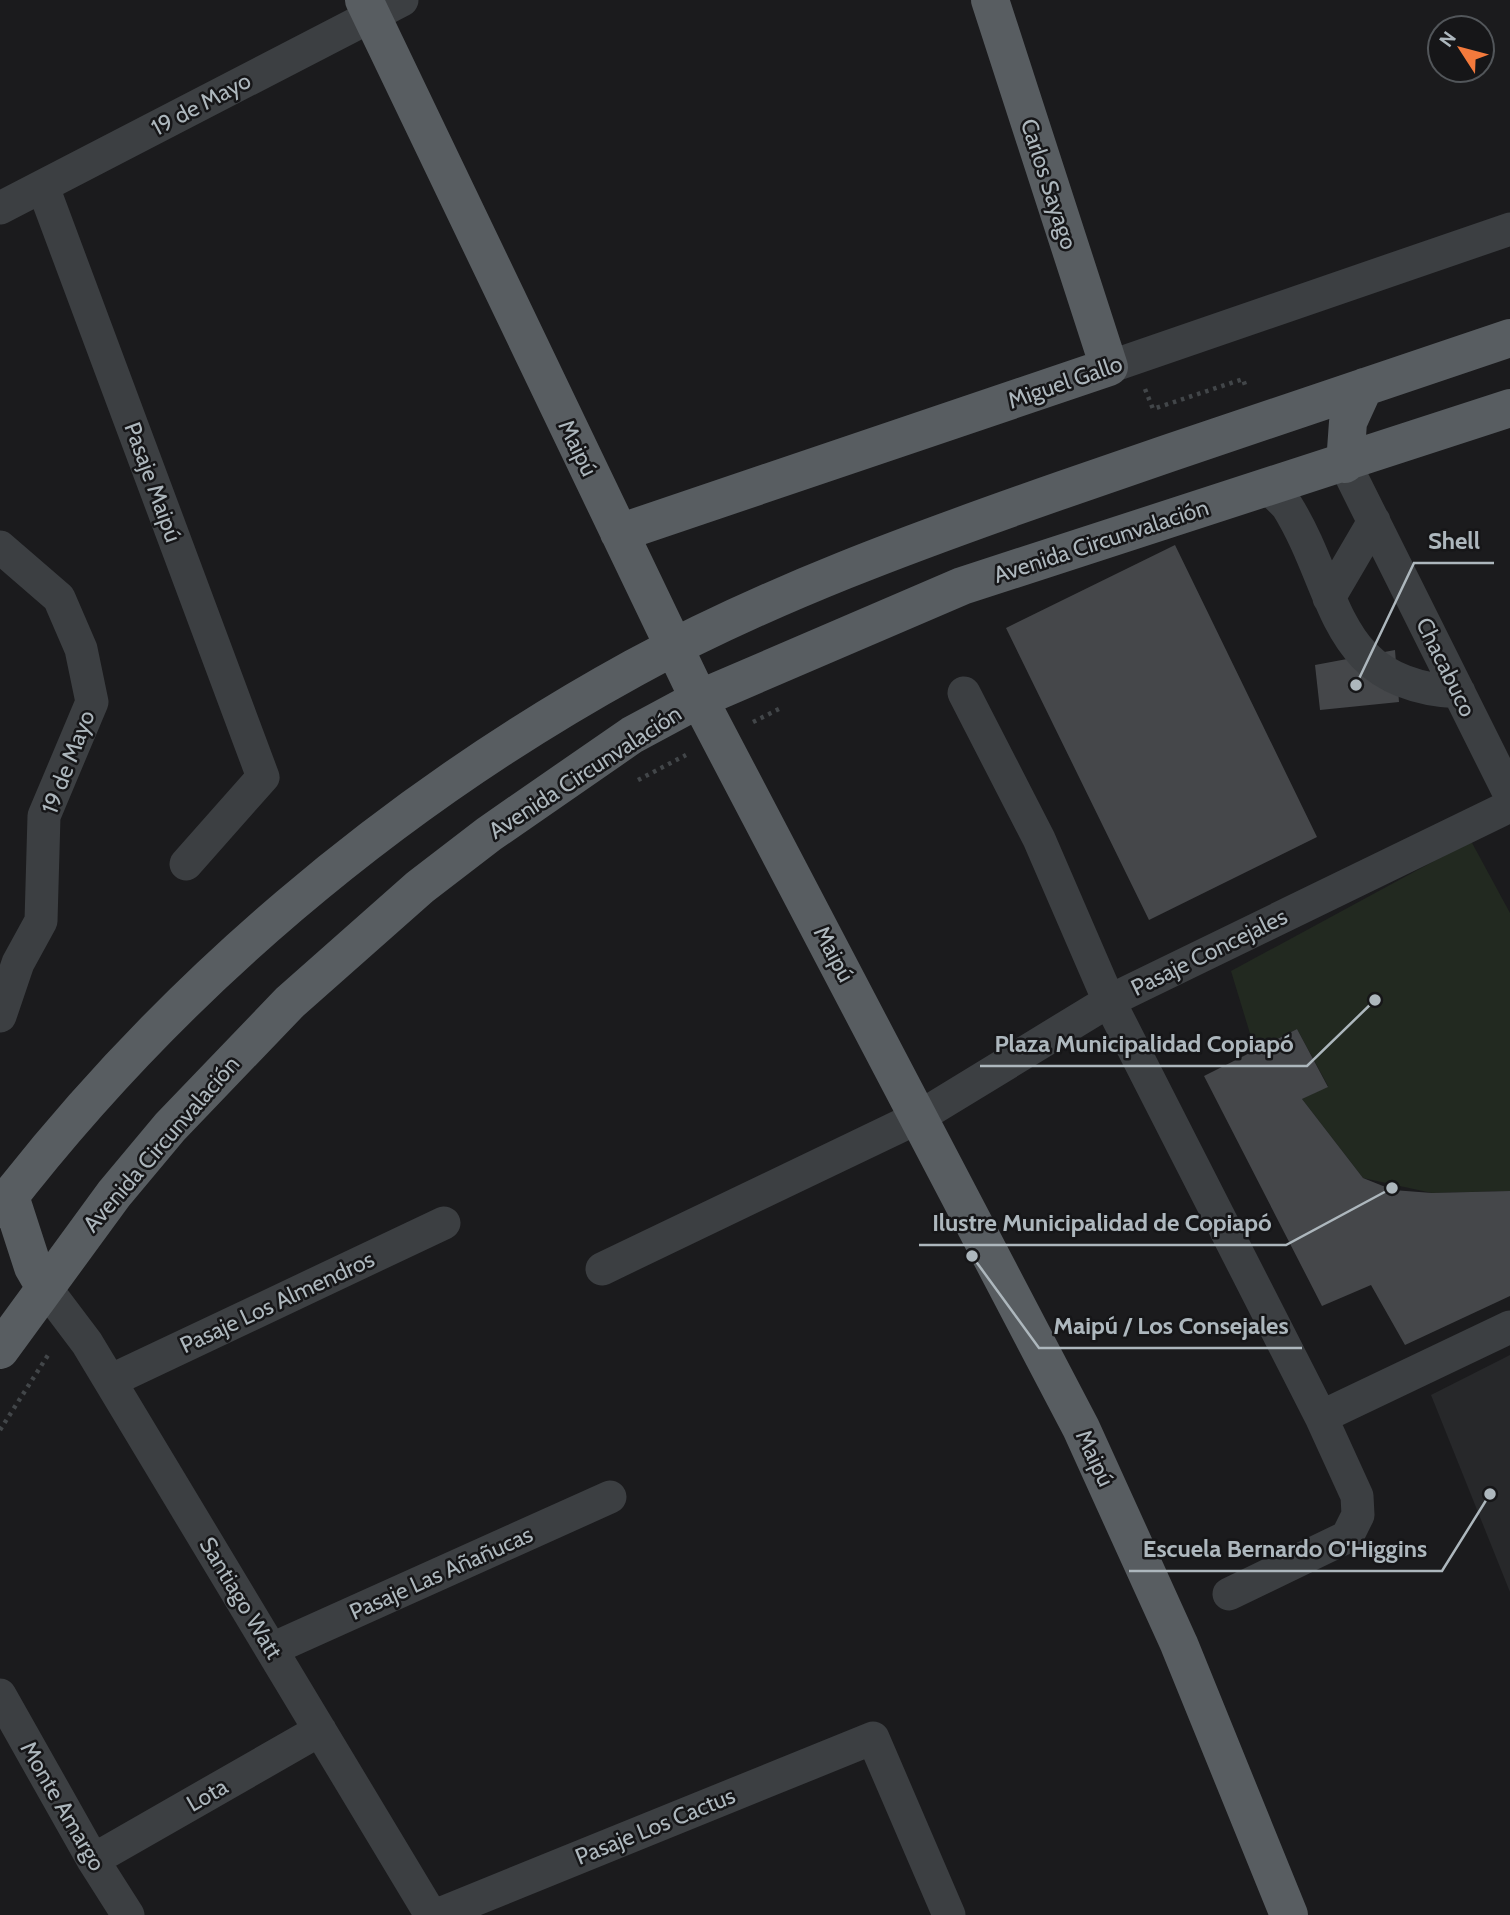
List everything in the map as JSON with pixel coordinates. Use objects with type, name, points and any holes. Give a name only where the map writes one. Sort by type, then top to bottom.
[{"type":"main road","name":"Carlos Sayago","points":[[990,0],[1121,363]]},
{"type":"main road","name":"Maipú","points":[[379,5],[619,533],[699,699],[1081,1428],[1179,1644],[1289,1915]]},
{"type":"main road","points":[[44,1286],[5,1203],[78,1115],[149,1038],[299,898],[379,834],[548,718],[637,667],[738,617],[852,566],[1257,422],[1510,338]]},
{"type":"main road","name":"Miguel Gallo","points":[[619,533],[1121,363]]},
{"type":"main road","points":[[1345,464],[1348,422],[1364,387]]},
{"type":"main road","name":"Avenida Circunvalación","points":[[0,1350],[44,1286],[114,1194],[170,1127],[229,1064],[354,943],[420,887],[539,797],[632,736],[699,699],[962,586],[1259,489],[1345,464],[1510,408]]},
{"type":"street","name":"19 de Mayo","points":[[0,208],[379,5]]},
{"type":"street","name":"Pasaje Maipú","points":[[43,187],[263,777],[186,864]]},
{"type":"street","name":"Miguel Gallo","points":[[1121,363],[1510,229]]},
{"type":"street","name":"Chacabuco","points":[[1345,464],[1510,795]]},
{"type":"street","points":[[1259,489],[1274,493],[1287,506],[1350,640],[1377,667],[1416,686],[1459,692]]},
{"type":"street","points":[[1329,598],[1374,521]]},
{"type":"street","name":"19 de Mayo","points":[[0,547],[59,598],[81,649],[92,702],[44,816],[41,921],[2,999]]},
{"type":"street","points":[[964,693],[1039,839],[1108,1002],[1321,1417],[1357,1496],[1358,1515],[1347,1537],[1229,1594]]},
{"type":"street","name":"Pasaje Concejales","points":[[603,1269],[919,1117],[1108,1002],[1510,806]]},
{"type":"street","name":"Pasaje Los Almendros","points":[[110,1381],[444,1223]]},
{"type":"street","name":"Santiago Watt","points":[[44,1286],[110,1381],[431,1915]]},
{"type":"street","points":[[1321,1417],[1510,1327]]},
{"type":"street","name":"Pasaje Las Añañucas","points":[[272,1650],[610,1497]]},
{"type":"street","name":"Monte Amargo","points":[[0,1695],[93,1860],[128,1915]]},
{"type":"street","name":"Lota","points":[[93,1860],[320,1730]]},
{"type":"street","name":"Pasaje Los Cactus","points":[[437,1915],[873,1738],[949,1915]]},
{"type":"path","points":[[1121,363],[1153,409],[1242,379],[1257,422]]},
{"type":"path","points":[[634,782],[794,701]]},
{"type":"path","points":[[0,1430],[70,1320]]},
{"type":"shaded area","points":[[1471,841],[1510,913],[1510,1191],[1432,1193],[1363,1178],[1302,1099],[1328,1086],[1297,1029],[1255,1050],[1231,971]]},
{"type":"shaded area","points":[[1510,1355],[1510,1592],[1431,1395]]},
{"type":"building","points":[[1175,545],[1317,837],[1149,920],[1006,628]]},
{"type":"building","points":[[1395,650],[1399,702],[1320,710],[1315,665]]},
{"type":"building","points":[[1297,1029],[1328,1087],[1302,1099],[1363,1178],[1393,1190],[1432,1193],[1510,1191],[1510,1296],[1405,1345],[1371,1285],[1322,1306],[1204,1076]]},
{"type":"place","name":"Shell","points":[[1356,685]]},
{"type":"place","name":"Plaza Municipalidad Copiapó","points":[[1375,1000]]},
{"type":"place","name":"Ilustre Municipalidad de Copiapó","points":[[1392,1188]]},
{"type":"place","name":"Maipú / Los Consejales","points":[[972,1256]]},
{"type":"place","name":"Escuela Bernardo O'Higgins","points":[[1490,1494]]}]
